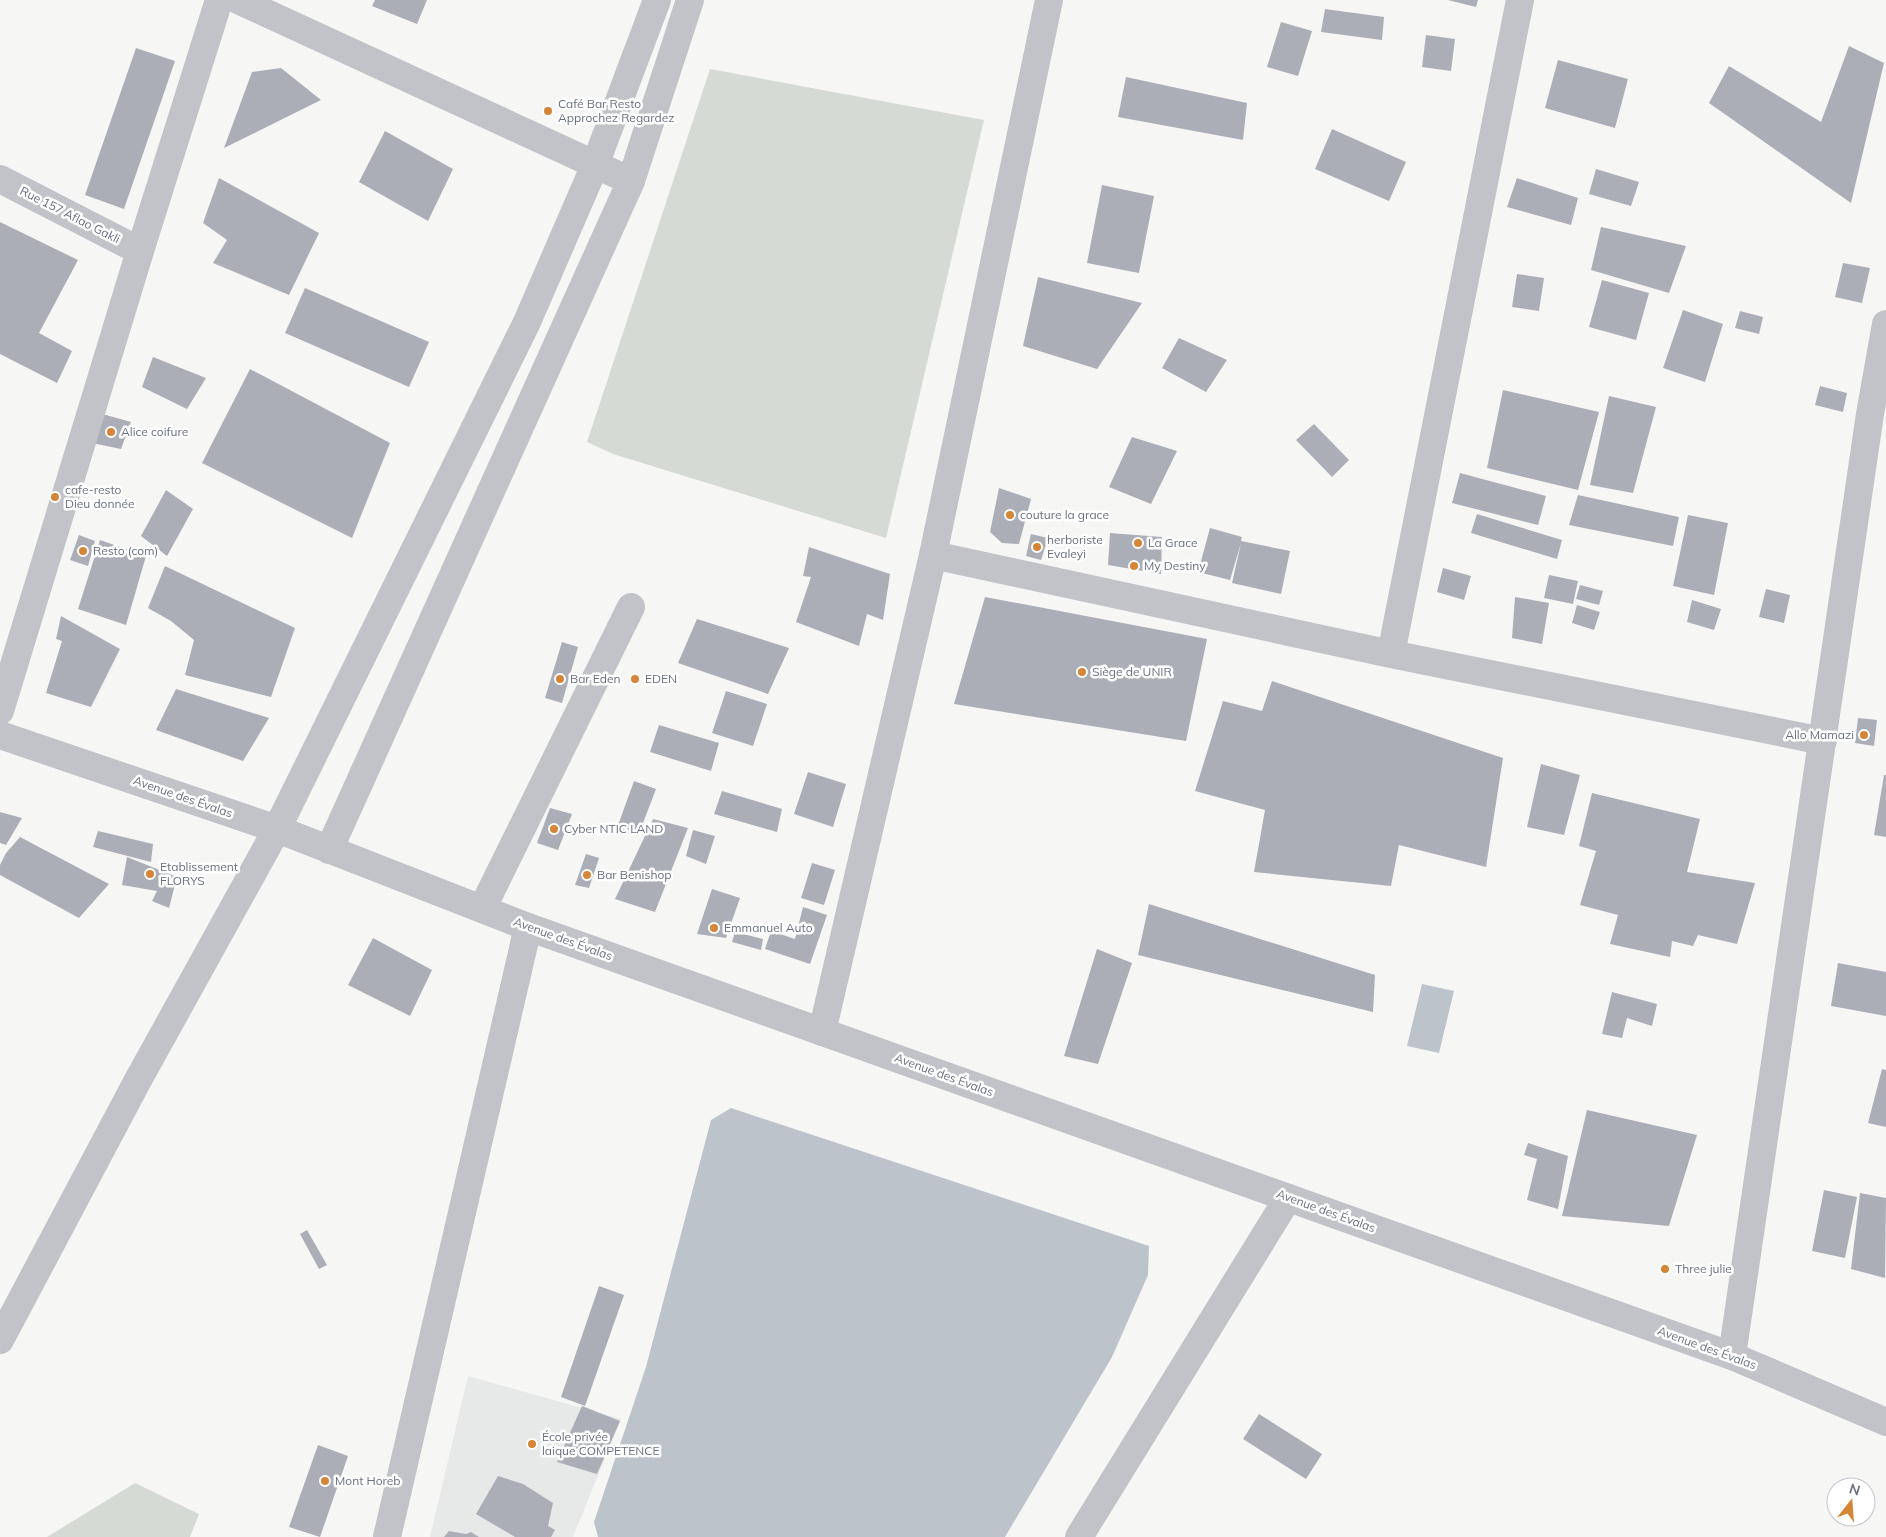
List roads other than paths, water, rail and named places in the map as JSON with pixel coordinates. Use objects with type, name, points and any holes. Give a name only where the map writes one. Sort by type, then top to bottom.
[{"type":"street","points":[[0,712],[140,251],[219,0]]},
{"type":"street","points":[[238,0],[631,181]]},
{"type":"street","points":[[0,1340],[138,1080],[277,829],[527,322],[595,165],[657,0]]},
{"type":"street","points":[[329,850],[631,181],[690,0]]},
{"type":"street","points":[[822,1032],[933,555],[1050,0]]},
{"type":"street","points":[[1391,654],[1520,0]]},
{"type":"street","name":"Rue 157 Aflao Gakli","points":[[0,179],[140,251]]},
{"type":"street","points":[[1732,1356],[1824,741],[1878,416],[1886,324]]},
{"type":"street","points":[[933,555],[1391,654],[1824,741]]},
{"type":"street","points":[[482,909],[631,607]]},
{"type":"street","name":"Avenue des Évalas","points":[[0,735],[277,829],[528,927],[1732,1356],[1886,1422]]},
{"type":"street","points":[[387,1537],[528,927]]},
{"type":"street","points":[[1079,1537],[1288,1198]]},
{"type":"place","name":"Café Bar Resto Approchez Regardez","points":[[548,111]]},
{"type":"place","name":"Alice coifure","points":[[111,432]]},
{"type":"place","name":"cafe-resto Dieu donnée","points":[[55,497]]},
{"type":"place","name":"couture la grace","points":[[1010,515]]},
{"type":"place","name":"La Grace","points":[[1138,543]]},
{"type":"place","name":"herboriste Evaleyi","points":[[1037,547]]},
{"type":"place","name":"Resto (com)","points":[[83,551]]},
{"type":"place","name":"My Destiny","points":[[1134,566]]},
{"type":"place","name":"Siège de UNIR","points":[[1082,672]]},
{"type":"place","name":"Bar Eden","points":[[560,679]]},
{"type":"place","name":"EDEN","points":[[635,679]]},
{"type":"place","name":"Allo Mamazi","points":[[1864,735]]},
{"type":"place","name":"Cyber NTIC LAND","points":[[554,829]]},
{"type":"place","name":"Etablissement FLORYS","points":[[150,874]]},
{"type":"place","name":"Bar Benishop","points":[[587,875]]},
{"type":"place","name":"Emmanuel Auto","points":[[714,928]]},
{"type":"place","name":"Three julie","points":[[1665,1269]]},
{"type":"place","name":"École privée laique COMPETENCE","points":[[532,1444]]},
{"type":"place","name":"Mont Horeb","points":[[325,1481]]}]
